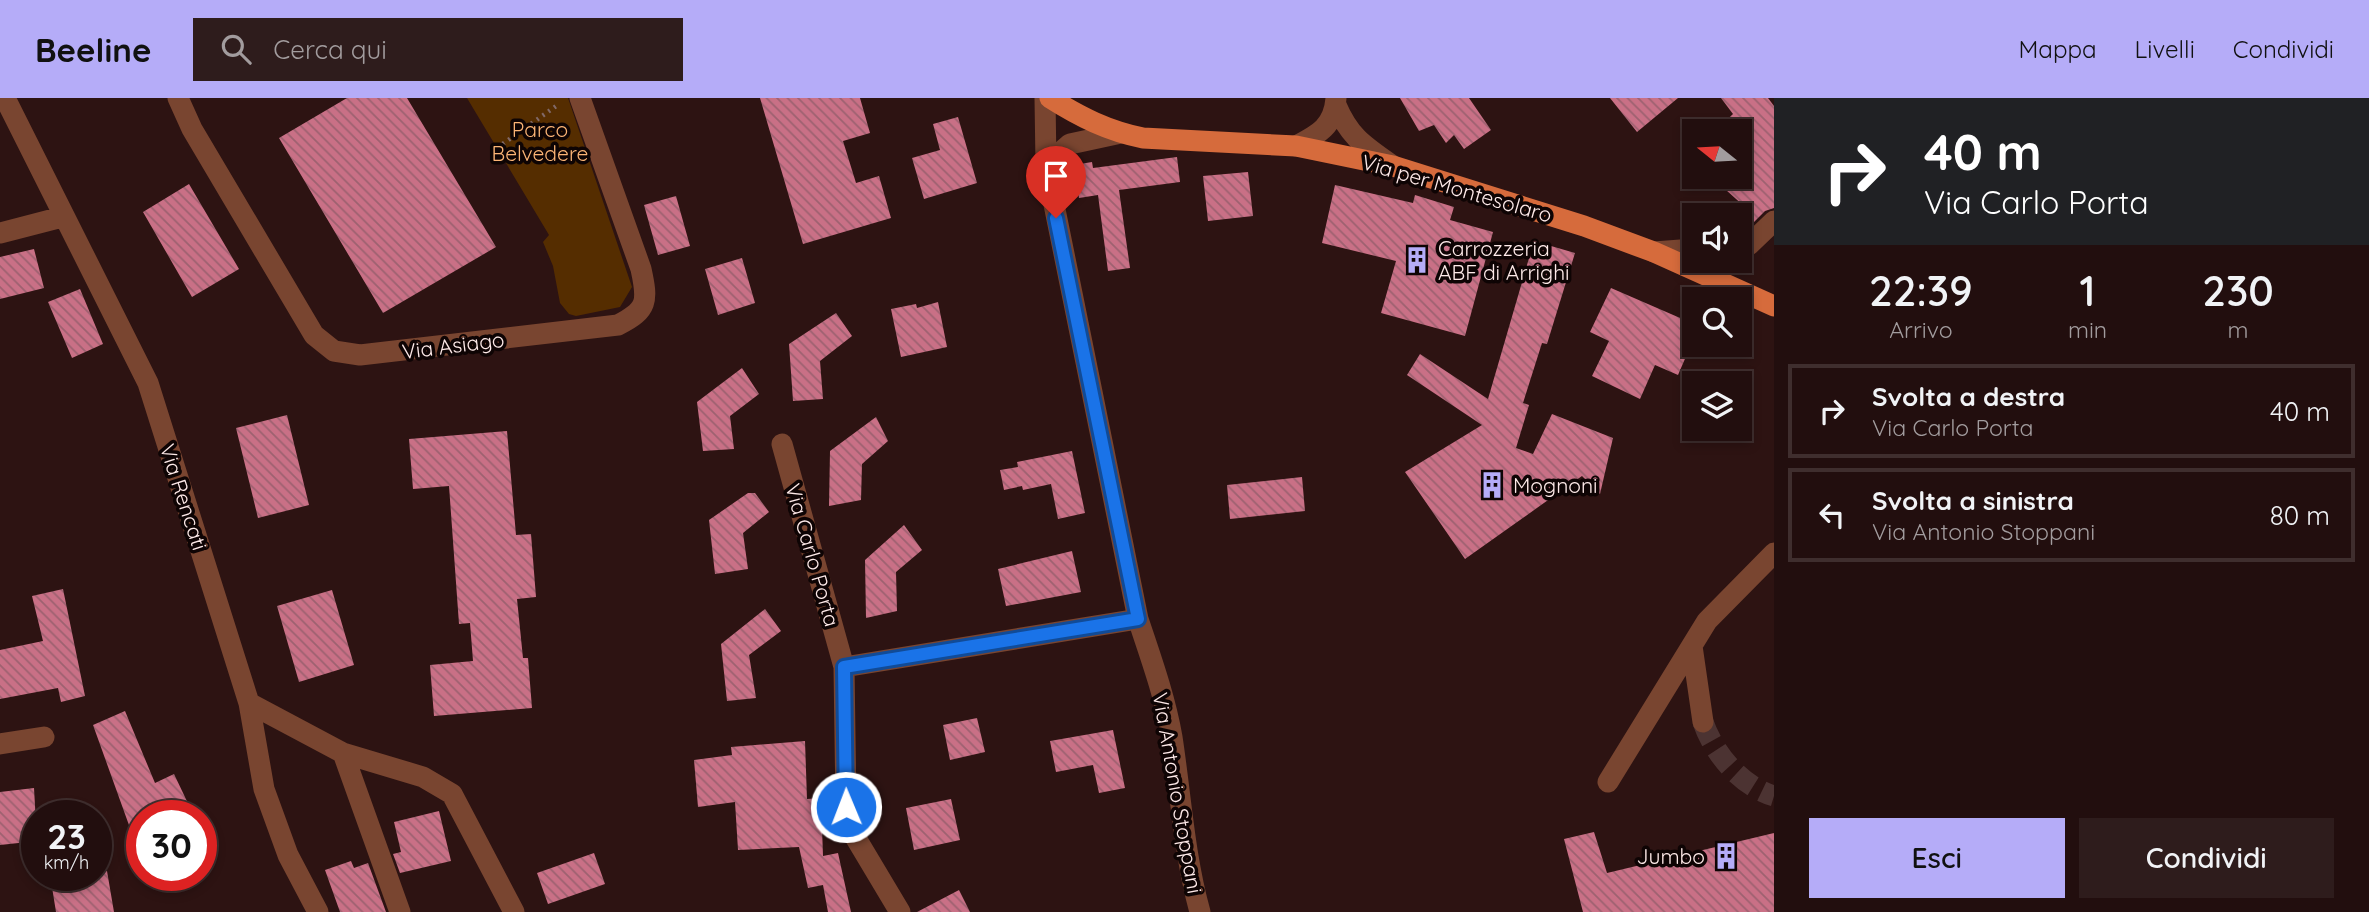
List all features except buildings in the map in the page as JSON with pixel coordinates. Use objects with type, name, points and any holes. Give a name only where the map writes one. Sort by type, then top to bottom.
[{"type":"main road","name":"Via per Montesolaro","points":[[1047,98],[1083,119],[1143,138],[1296,146],[1393,166],[1584,226],[1654,252],[1774,306]]},
{"type":"street","name":"Via Rencati","points":[[5,98],[62,217],[148,383],[249,703],[264,789],[288,855],[318,912]]},
{"type":"street","name":"Via Asiago","points":[[178,98],[192,129],[314,335],[334,351],[360,355],[618,325],[638,315],[647,296],[641,269],[580,98]]},
{"type":"street","name":"Via Antonio Stoppani","points":[[1047,98],[1046,165],[1138,619],[1160,686],[1171,737],[1188,870],[1200,912]]},
{"type":"street","points":[[1296,146],[1324,131],[1332,120],[1336,102]]},
{"type":"street","points":[[1336,102],[1345,126],[1356,140],[1393,166]]},
{"type":"street","points":[[1046,165],[1070,144],[1121,133]]},
{"type":"street","points":[[0,233],[62,217]]},
{"type":"street","points":[[1752,242],[1774,221]]},
{"type":"street","points":[[1654,252],[1682,250]]},
{"type":"street","name":"Via Carlo Porta","points":[[782,444],[844,667],[846,807],[854,835],[901,912]]},
{"type":"street","points":[[1608,782],[1707,621],[1774,552]]},
{"type":"street","points":[[844,667],[1138,619]]},
{"type":"street","points":[[1692,646],[1703,722]]},
{"type":"street","points":[[249,703],[343,753],[423,777],[452,794],[514,912]]},
{"type":"street","points":[[0,744],[44,737]]},
{"type":"street","points":[[343,753],[400,912]]},
{"type":"path","points":[[497,148],[568,99]]},
{"type":"green space","name":"Parco Belvedere","points":[[467,98],[568,98],[632,287],[620,307],[576,316],[569,314],[560,303],[553,266],[543,242],[549,235]]},
{"type":"tunnel","points":[[1703,722],[1714,746],[1730,767],[1751,785],[1774,796]]},
{"type":"place","name":"Carrozzeria ABF di Arrighi","points":[[1417,260]]},
{"type":"place","name":"Mognoni","points":[[1492,485]]},
{"type":"place","name":"Jumbo","points":[[1726,856]]},
{"type":"route","points":[[846,807],[847,716],[844,667],[1138,619],[1056,218]]}]
